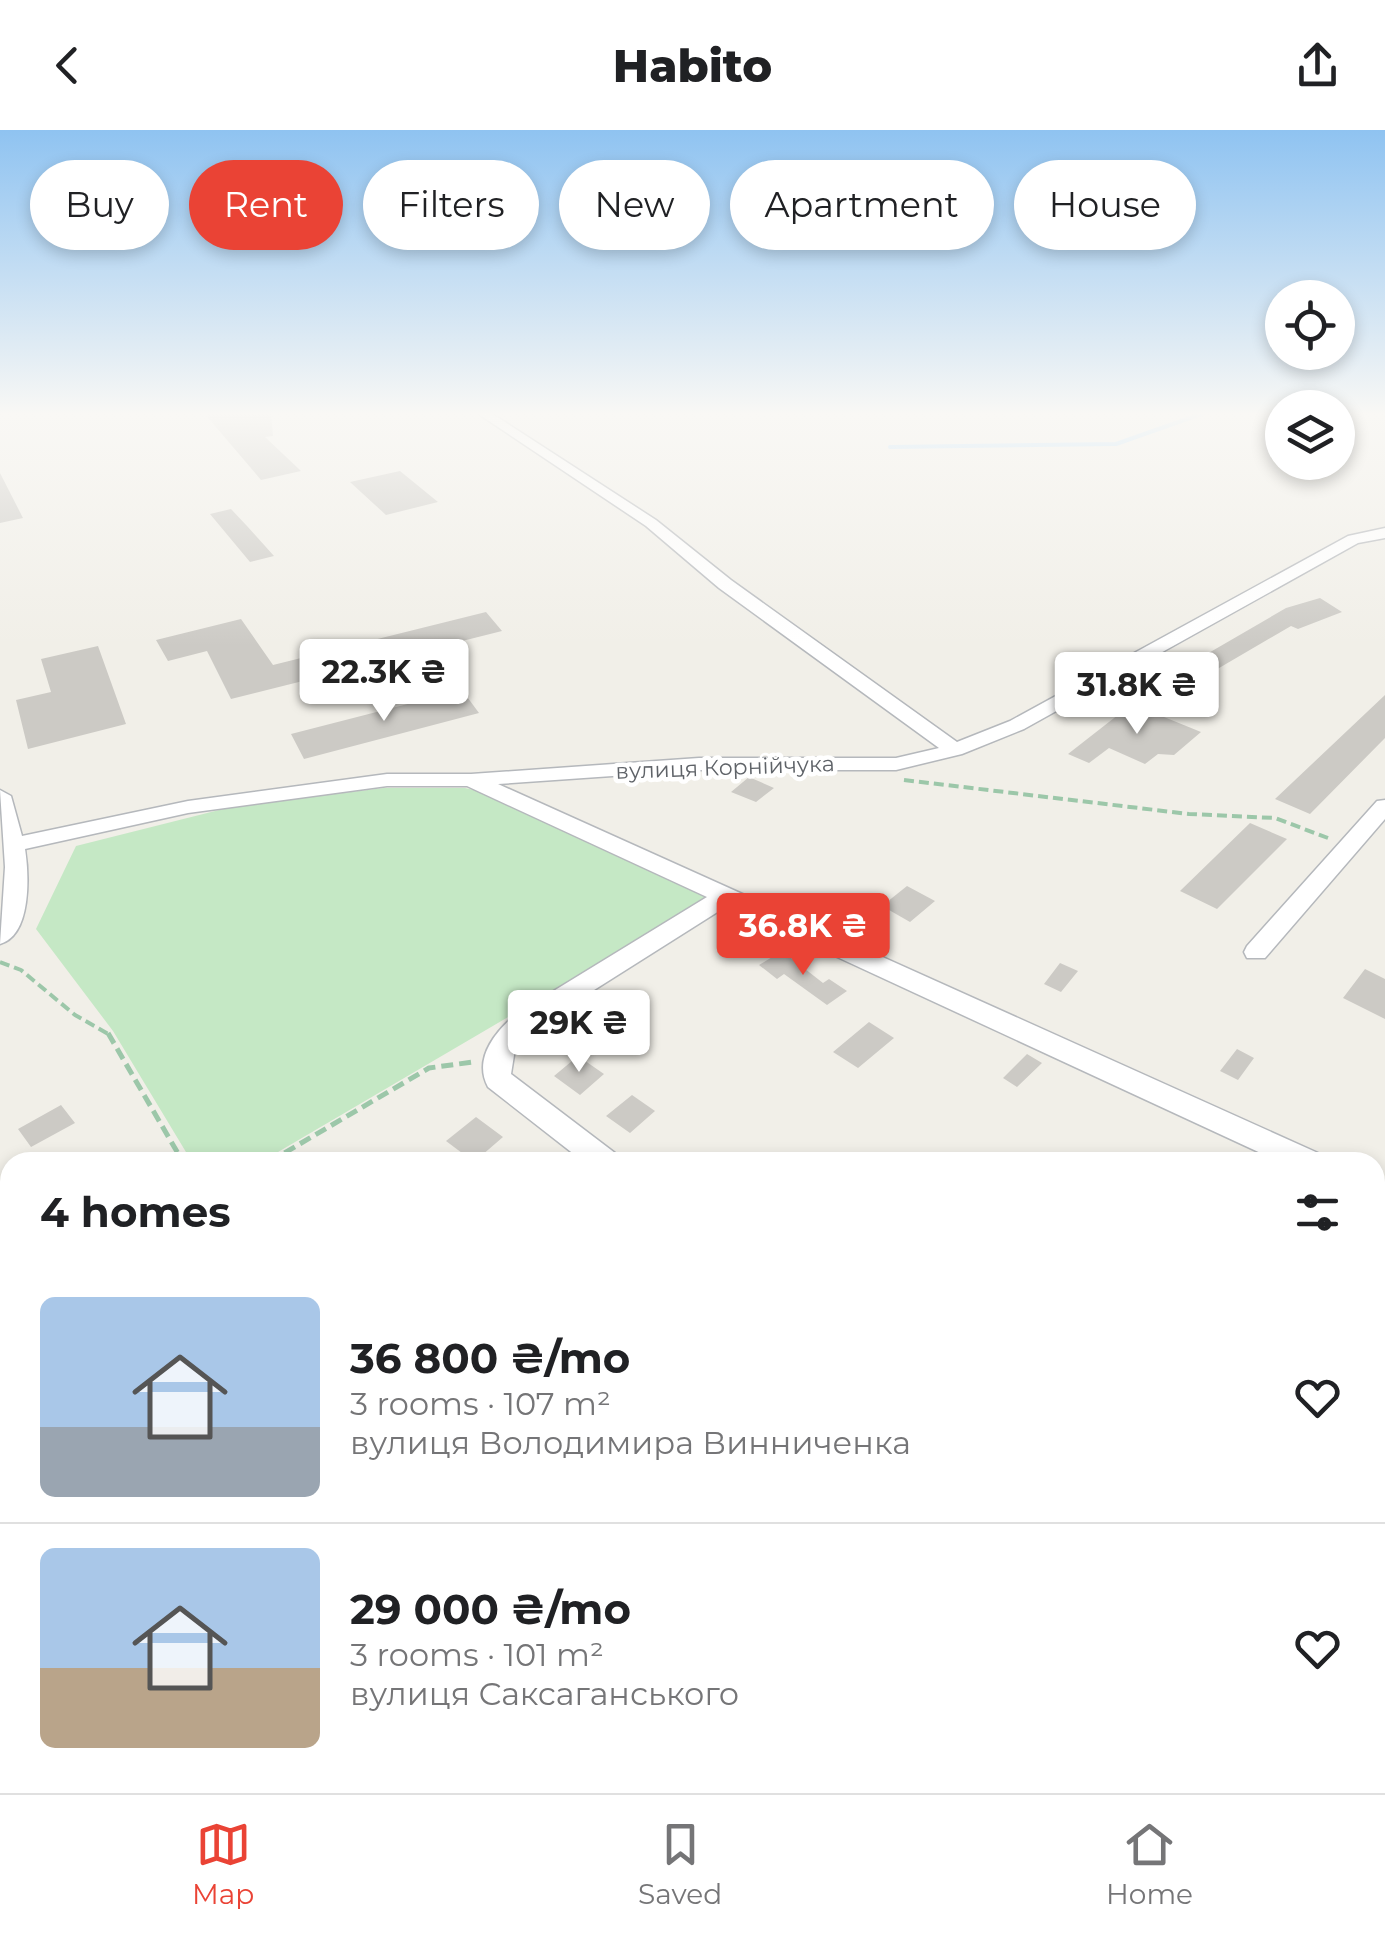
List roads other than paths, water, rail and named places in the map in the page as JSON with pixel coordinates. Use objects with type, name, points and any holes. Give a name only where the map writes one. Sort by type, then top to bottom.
[{"type":"street","points":[[602,491],[651,523],[725,584],[955,750]]},
{"type":"street","name":"вулиця Корнійчука","points":[[15,844],[223,802],[387,780],[471,780],[699,764],[896,764],[955,750],[1017,724],[1354,538],[1385,533]]},
{"type":"street","points":[[471,780],[1286,1152]]},
{"type":"street","points":[[0,796],[15,844],[17,890],[12,917],[0,936]]},
{"type":"street","points":[[1256,952],[1347,844],[1385,806]]},
{"type":"street","points":[[591,1152],[498,1079],[497,1058],[507,1039],[526,1021],[728,896]]}]
